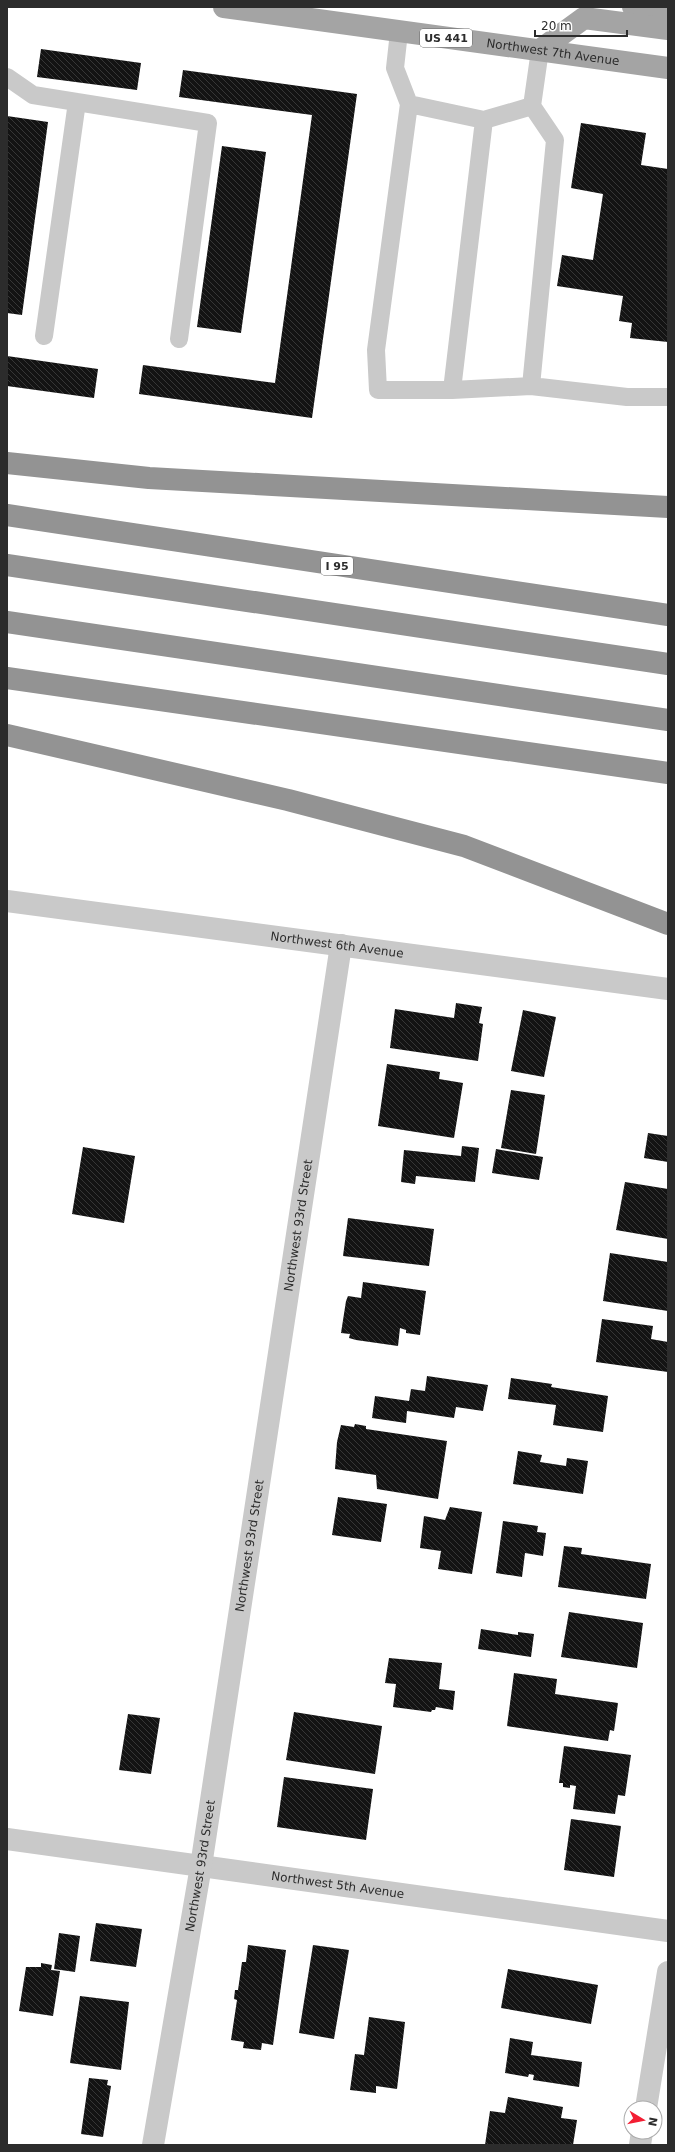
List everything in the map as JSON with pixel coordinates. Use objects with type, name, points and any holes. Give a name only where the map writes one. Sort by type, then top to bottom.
[{"type":"highway","points":[[7,463],[150,478],[668,507]]},
{"type":"highway","name":"I 95","points":[[7,515],[668,615]]},
{"type":"highway","points":[[7,566],[668,664]]},
{"type":"highway","points":[[7,622],[668,720]]},
{"type":"highway","points":[[7,678],[668,772]]},
{"type":"highway","points":[[7,735],[288,800],[464,846],[668,924]]},
{"type":"main road","name":"Northwest 7th Avenue","points":[[224,7],[668,68]]},
{"type":"main road","points":[[633,7],[668,12]]},
{"type":"main road","points":[[540,50],[584,18],[668,29]]},
{"type":"street","name":"Northwest 6th Avenue","points":[[7,901],[668,989]]},
{"type":"street","name":"Northwest 93rd Street","points":[[153,2145],[201,1866],[341,945]]},
{"type":"street","name":"Northwest 5th Avenue","points":[[7,1839],[668,1931]]},
{"type":"street","points":[[647,2100],[668,1972]]},
{"type":"lane","points":[[399,32],[395,68],[409,104],[376,350],[378,390],[452,390],[531,386],[627,397],[668,397]]},
{"type":"lane","points":[[531,386],[555,140],[532,106],[540,50]]},
{"type":"lane","points":[[7,77],[33,95],[208,123],[179,339]]},
{"type":"lane","points":[[44,336],[77,102]]},
{"type":"lane","points":[[409,104],[484,120],[532,106]]},
{"type":"lane","points":[[452,390],[484,120]]},
{"type":"building","points":[[41,49],[141,63],[137,90],[37,77]]},
{"type":"building","points":[[183,70],[357,94],[312,418],[139,394],[143,365],[275,383],[312,115],[179,97]]},
{"type":"building","points":[[7,116],[48,122],[22,315],[7,313]]},
{"type":"building","points":[[581,123],[646,133],[641,165],[668,169],[668,342],[630,338],[632,323],[619,321],[623,296],[557,286],[562,255],[593,260],[603,194],[571,188]]},
{"type":"building","points":[[222,146],[266,152],[241,333],[197,327]]},
{"type":"building","points":[[7,356],[98,369],[94,398],[7,386]]},
{"type":"building","points":[[456,1003],[482,1007],[479,1023],[483,1024],[478,1061],[390,1048],[395,1009],[454,1018]]},
{"type":"building","points":[[523,1010],[556,1017],[544,1077],[511,1071]]},
{"type":"building","points":[[387,1064],[440,1072],[439,1079],[463,1083],[454,1138],[378,1126]]},
{"type":"building","points":[[511,1090],[545,1095],[536,1154],[501,1148]]},
{"type":"building","points":[[648,1133],[668,1136],[668,1162],[644,1158]]},
{"type":"building","points":[[462,1146],[479,1148],[475,1182],[416,1176],[415,1184],[401,1182],[404,1150],[461,1156]]},
{"type":"building","points":[[83,1147],[135,1156],[124,1223],[72,1214]]},
{"type":"building","points":[[496,1149],[543,1157],[539,1180],[492,1173]]},
{"type":"building","points":[[625,1182],[668,1189],[668,1239],[616,1230]]},
{"type":"building","points":[[348,1218],[434,1229],[429,1266],[343,1256]]},
{"type":"building","points":[[610,1253],[668,1262],[668,1311],[603,1301]]},
{"type":"building","points":[[363,1282],[426,1291],[420,1335],[406,1333],[406,1330],[400,1328],[398,1346],[356,1340],[349,1338],[350,1334],[341,1333],[348,1296],[361,1298]]},
{"type":"building","points":[[602,1319],[653,1326],[651,1339],[668,1342],[668,1372],[596,1362]]},
{"type":"building","points":[[427,1376],[488,1385],[483,1411],[456,1407],[454,1418],[407,1411],[406,1423],[372,1418],[375,1396],[409,1401],[411,1389],[425,1391]]},
{"type":"building","points":[[511,1378],[552,1384],[551,1387],[608,1396],[603,1432],[553,1425],[556,1405],[508,1399]]},
{"type":"building","points":[[355,1424],[366,1426],[366,1429],[447,1441],[438,1499],[377,1489],[376,1475],[335,1469],[337,1442],[341,1425],[354,1427]]},
{"type":"building","points":[[518,1451],[542,1455],[540,1462],[566,1466],[567,1458],[588,1461],[583,1494],[513,1484]]},
{"type":"building","points":[[338,1497],[387,1504],[381,1542],[332,1535]]},
{"type":"building","points":[[450,1507],[482,1512],[472,1574],[438,1569],[441,1551],[420,1548],[424,1516],[445,1520]]},
{"type":"building","points":[[503,1521],[538,1526],[537,1532],[546,1533],[543,1556],[525,1553],[522,1577],[496,1573]]},
{"type":"building","points":[[564,1546],[582,1548],[581,1554],[651,1564],[646,1599],[558,1587]]},
{"type":"building","points":[[569,1612],[643,1623],[637,1668],[561,1657]]},
{"type":"building","points":[[481,1629],[518,1635],[518,1632],[534,1634],[531,1657],[478,1649]]},
{"type":"building","points":[[389,1658],[442,1663],[439,1689],[455,1691],[453,1710],[436,1707],[435,1710],[432,1710],[431,1712],[393,1707],[396,1684],[385,1683]]},
{"type":"building","points":[[514,1673],[557,1679],[555,1694],[618,1703],[614,1731],[610,1730],[608,1741],[507,1726]]},
{"type":"building","points":[[294,1712],[382,1726],[375,1774],[286,1760]]},
{"type":"building","points":[[128,1714],[160,1718],[151,1774],[119,1770]]},
{"type":"building","points":[[564,1746],[631,1755],[625,1796],[618,1795],[615,1814],[573,1809],[576,1786],[570,1785],[570,1788],[563,1787],[563,1783],[559,1783]]},
{"type":"building","points":[[284,1777],[373,1789],[366,1840],[277,1827]]},
{"type":"building","points":[[571,1819],[621,1826],[614,1877],[564,1870]]},
{"type":"building","points":[[96,1923],[142,1929],[136,1967],[90,1961]]},
{"type":"building","points":[[59,1933],[80,1936],[75,1972],[54,1969]]},
{"type":"building","points":[[248,1945],[286,1950],[273,2045],[262,2043],[261,2050],[243,2048],[244,2042],[231,2040],[237,2000],[234,1999],[235,1990],[238,1990],[242,1962],[246,1962]]},
{"type":"building","points":[[313,1945],[349,1950],[334,2039],[299,2033]]},
{"type":"building","points":[[41,1963],[52,1965],[51,1970],[60,1971],[53,2016],[19,2011],[26,1967],[41,1967]]},
{"type":"building","points":[[508,1969],[598,1985],[591,2024],[501,2008]]},
{"type":"building","points":[[80,1996],[129,2002],[121,2070],[70,2063]]},
{"type":"building","points":[[369,2017],[405,2022],[397,2089],[376,2086],[376,2093],[350,2090],[355,2054],[364,2055]]},
{"type":"building","points":[[510,2038],[533,2042],[531,2055],[582,2062],[579,2087],[533,2080],[534,2075],[529,2074],[528,2077],[505,2073]]},
{"type":"building","points":[[89,2078],[108,2080],[107,2085],[111,2086],[103,2137],[81,2134]]},
{"type":"building","points":[[508,2097],[563,2107],[561,2118],[577,2120],[573,2145],[485,2145],[490,2111],[505,2113]]}]
